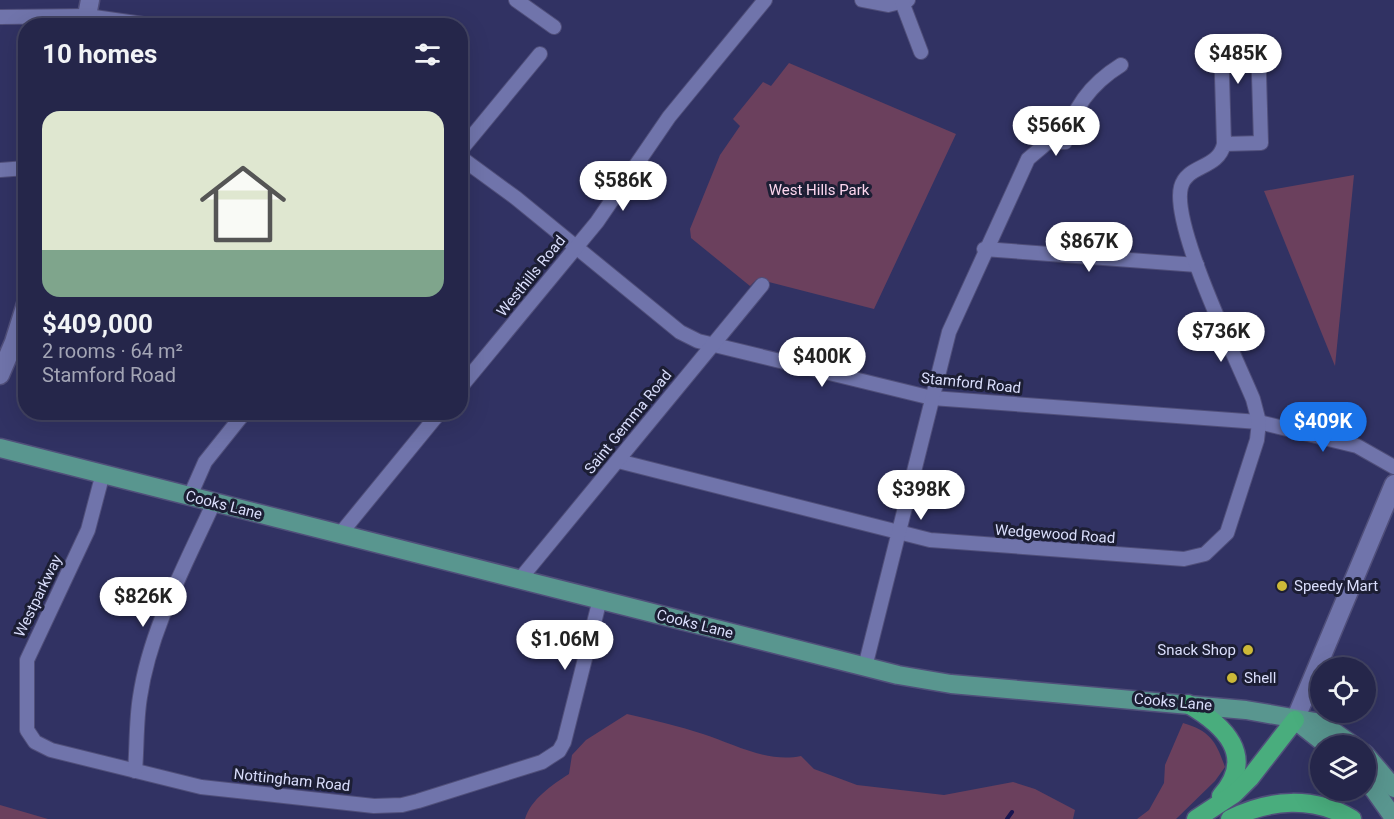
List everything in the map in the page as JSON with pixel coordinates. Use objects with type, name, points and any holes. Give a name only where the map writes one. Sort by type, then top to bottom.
[{"type":"highway","points":[[1188,704],[1220,725],[1234,747],[1235,774],[1228,789],[1202,815]]},
{"type":"highway","points":[[1202,815],[1234,794],[1250,778],[1295,720]]},
{"type":"highway","points":[[1230,819],[1257,808],[1286,802],[1326,807],[1352,819]]},
{"type":"main road","name":"Cooks Lane","points":[[0,448],[865,667],[951,684],[1246,710],[1321,723],[1338,735]]},
{"type":"main road","points":[[1295,720],[1314,735]]},
{"type":"main road","points":[[1376,767],[1394,788]]},
{"type":"main road","points":[[1376,793],[1394,818]]},
{"type":"street","points":[[516,0],[554,27]]},
{"type":"street","name":"Westhills Road","points":[[468,378],[597,222],[680,103],[765,0]]},
{"type":"street","points":[[862,0],[888,5],[905,1],[921,52]]},
{"type":"street","points":[[0,17],[88,14],[111,18]]},
{"type":"street","points":[[1224,144],[1262,143],[1258,41],[1221,42],[1224,144],[1219,158],[1188,176],[1181,184],[1179,206],[1197,265],[1254,399],[1259,422]]},
{"type":"street","points":[[468,141],[540,54]]},
{"type":"street","points":[[865,667],[955,314],[984,249],[1033,152],[1048,142],[1065,142],[1072,117],[1090,90],[1121,65]]},
{"type":"street","name":"Stamford Road","points":[[468,163],[680,332],[698,342],[932,398],[1259,422],[1357,446],[1394,467]]},
{"type":"street","points":[[0,170],[18,169]]},
{"type":"street","points":[[984,249],[1197,265]]},
{"type":"street","name":"Saint Gemma Road","points":[[519,579],[762,285]]},
{"type":"street","points":[[0,375],[18,329]]},
{"type":"street","points":[[190,496],[205,462],[239,420]]},
{"type":"street","points":[[341,533],[433,420]]},
{"type":"street","name":"Wedgewood Road","points":[[618,460],[950,543],[1184,560],[1196,558],[1214,548],[1227,532],[1257,440],[1259,422]]},
{"type":"street","name":"Westparkway","points":[[31,737],[26,720],[27,660],[88,530],[103,473]]},
{"type":"street","points":[[1295,720],[1394,484]]},
{"type":"street","points":[[135,771],[140,698],[145,675],[169,604],[214,502]]},
{"type":"street","name":"Nottingham Road","points":[[31,737],[41,747],[51,750],[201,787],[389,806],[418,801],[551,757],[564,742],[600,599]]},
{"type":"green space","name":"West Hills Park","points":[[789,63],[956,134],[874,309],[757,279],[750,286],[691,238],[690,229],[720,155],[740,126],[733,119],[763,82],[771,86]]},
{"type":"green space","points":[[1354,175],[1335,366],[1264,191]]},
{"type":"green space","points":[[627,714],[694,731],[763,755],[801,756],[814,769],[857,785],[944,795],[1013,782],[1035,789],[1075,810],[1073,819],[525,819],[537,799],[569,774],[572,755],[586,740]]},
{"type":"green space","points":[[1183,723],[1200,730],[1211,738],[1225,767],[1215,781],[1176,819],[1137,819],[1149,810],[1164,783],[1165,765]]},
{"type":"green space","points":[[0,805],[48,819],[0,819]]},
{"type":"waterway","points":[[1007,819],[1012,812]]},
{"type":"place","name":"Speedy Mart","points":[[1282,586]]},
{"type":"place","name":"Snack Shop","points":[[1248,650]]},
{"type":"place","name":"Shell","points":[[1232,678]]}]
